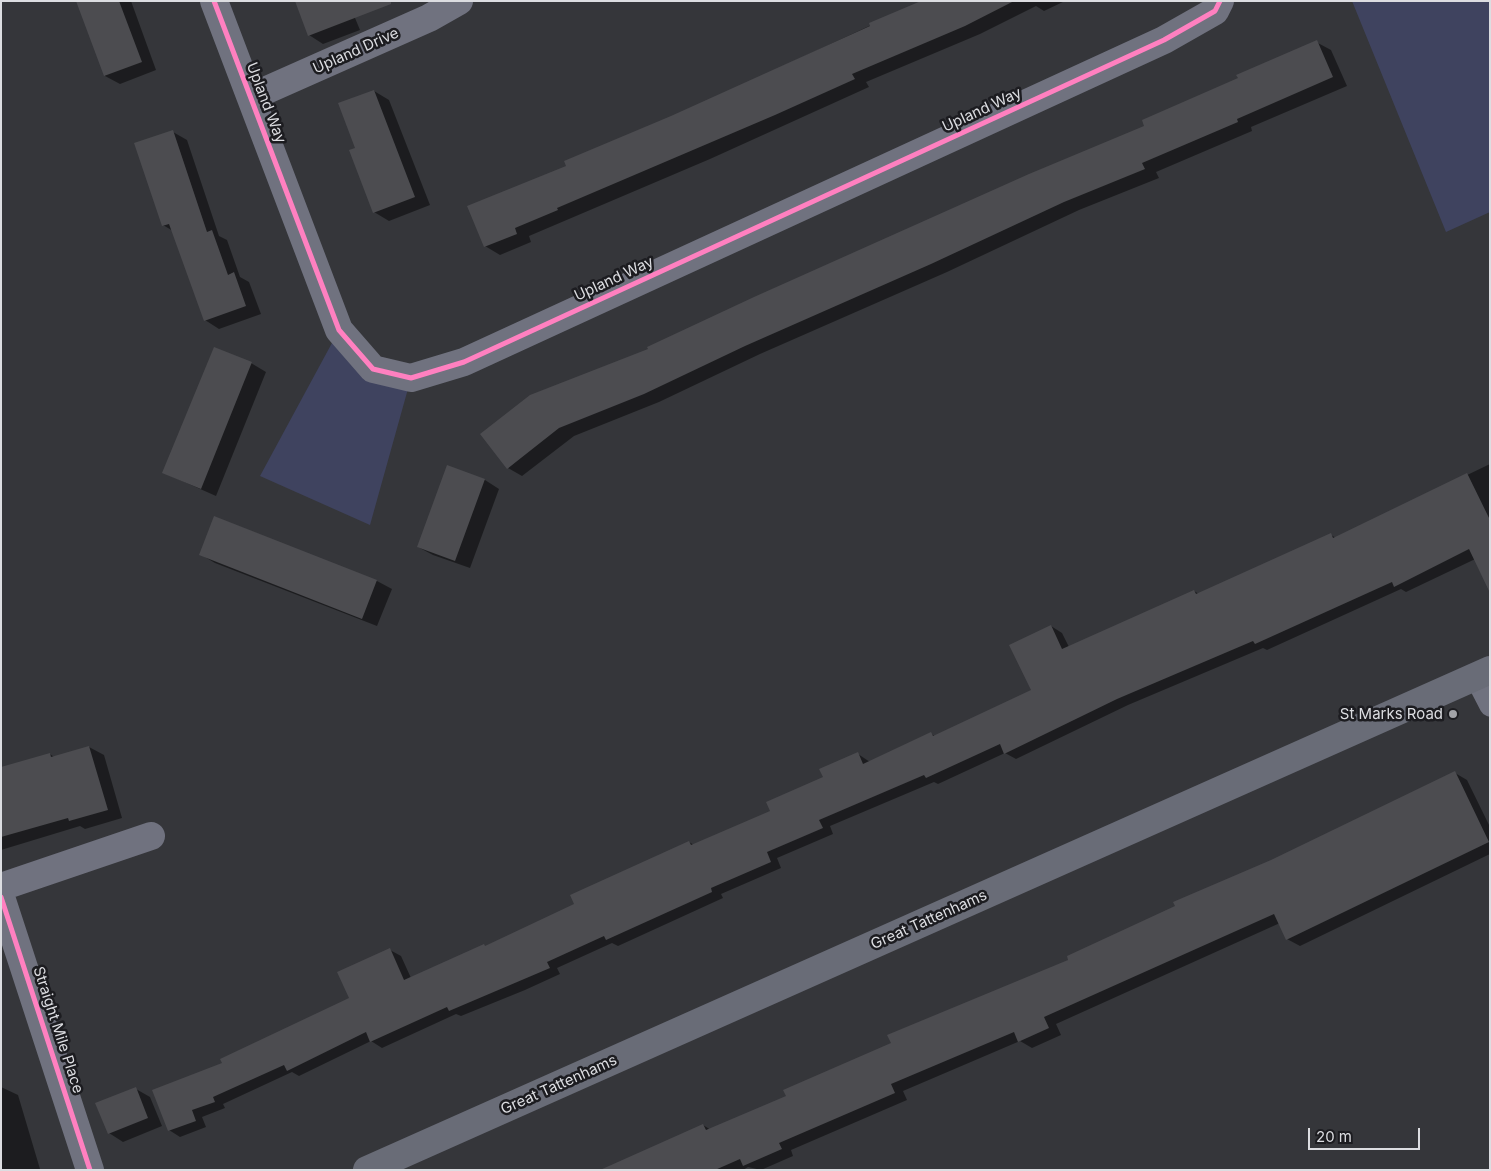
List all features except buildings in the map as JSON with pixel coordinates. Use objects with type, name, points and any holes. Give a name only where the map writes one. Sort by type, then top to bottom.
[{"type":"main road","name":"Great Tattenhams","points":[[367,1170],[1483,673]]},
{"type":"street","name":"Upland Way","points":[[214,1],[339,330],[373,369],[411,378],[464,362],[1164,40],[1215,11],[1220,1]]},
{"type":"street","name":"Upland Drive","points":[[251,97],[429,18],[459,1]]},
{"type":"street","points":[[1,887],[151,836]]},
{"type":"street","name":"Straight Mile Place","points":[[1,897],[90,1170]]},
{"type":"lane","points":[[1483,673],[1490,706]]},
{"type":"shaded area","points":[[1352,1],[1490,1],[1490,212],[1446,232]]},
{"type":"shaded area","points":[[339,330],[411,378],[370,525],[260,476]]},
{"type":"cycle path","points":[[214,1],[339,330],[373,369],[411,378],[464,362],[1164,40],[1215,11],[1220,1]]},
{"type":"cycle path","points":[[1,897],[90,1170]]},
{"type":"place","name":"St Marks Road","points":[[1453,714]]}]
